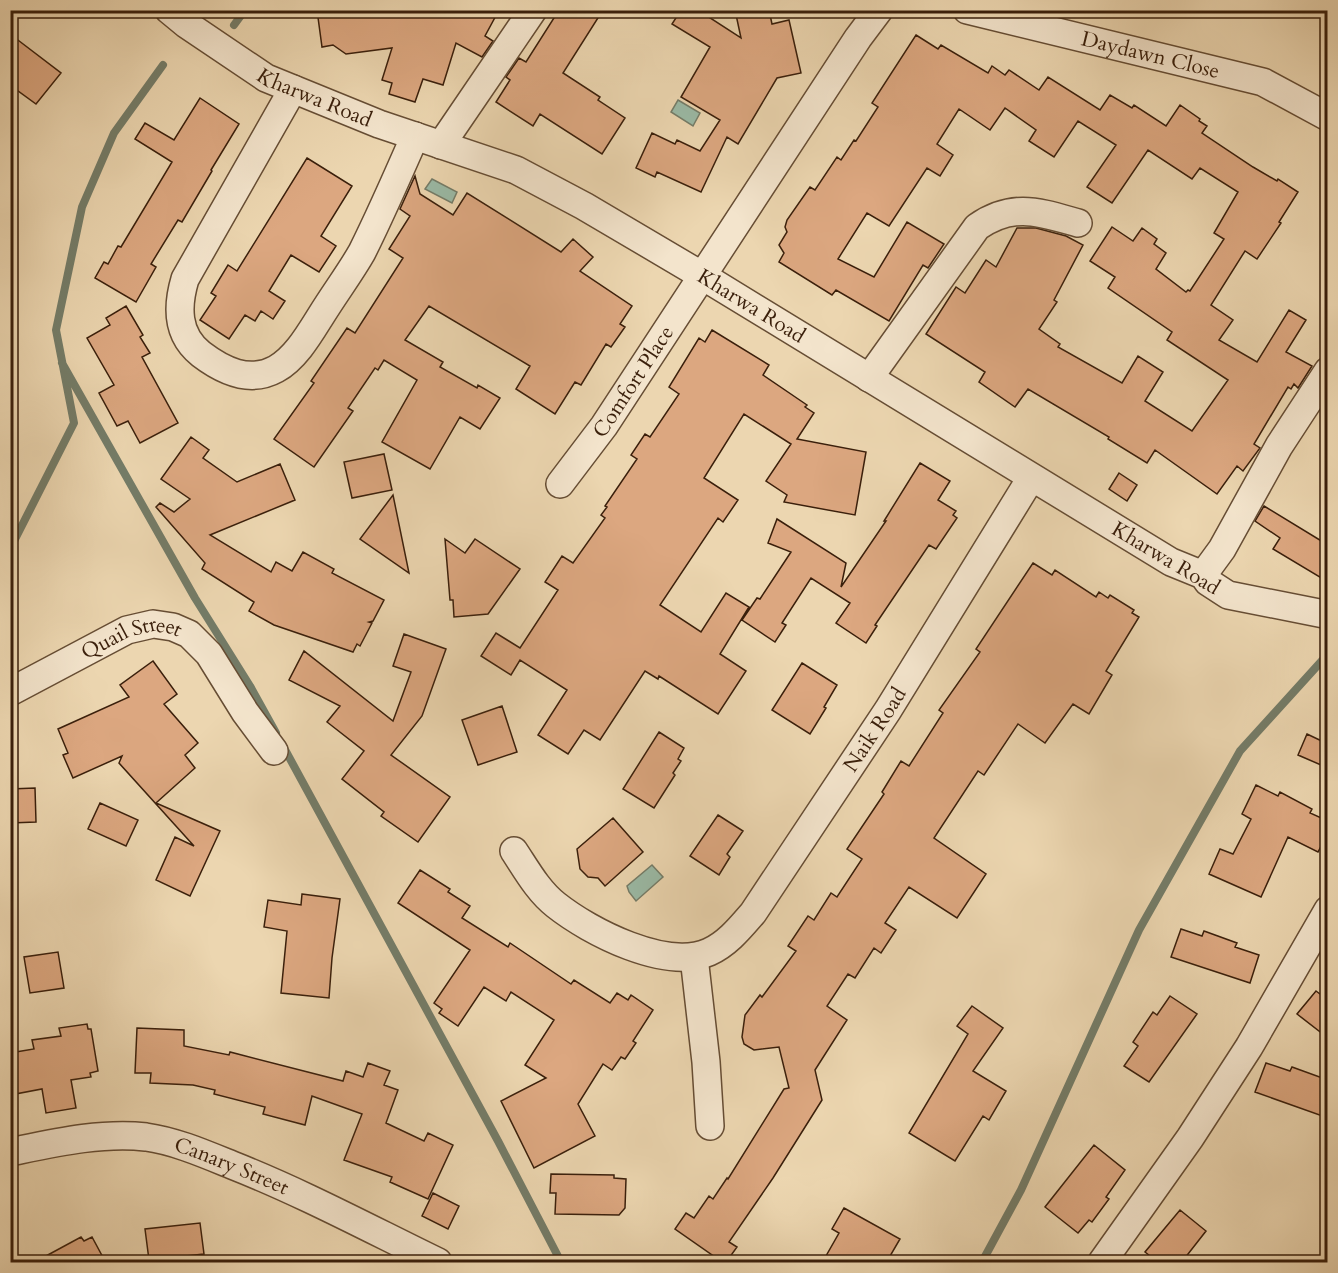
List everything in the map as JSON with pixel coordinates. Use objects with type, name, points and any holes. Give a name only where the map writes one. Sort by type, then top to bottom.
[{"type":"street","name":"Kharwa Road","points":[[169,10],[266,78],[379,124],[516,170],[584,206],[1171,562],[1203,575],[1208,582],[1228,595],[1324,614]]},
{"type":"street","points":[[441,144],[533,10]]},
{"type":"street","points":[[701,275],[858,38],[879,10]]},
{"type":"street","name":"Daydawn Close","points":[[967,10],[1263,82],[1328,117]]},
{"type":"street","points":[[293,89],[185,279],[181,292],[178,308],[181,324],[194,348],[219,367],[235,374],[258,375],[275,370],[290,360],[361,254],[415,136]]},
{"type":"street","points":[[869,378],[977,227],[991,217],[1013,211],[1029,210],[1078,223]]},
{"type":"street","name":"Comfort Place","points":[[560,484],[604,426],[701,275]]},
{"type":"street","points":[[1203,575],[1222,549],[1279,446],[1328,371]]},
{"type":"street","name":"Naik Road","points":[[514,851],[540,890],[556,905],[619,941],[657,955],[675,958],[694,957],[710,952],[732,937],[753,913],[888,710],[1031,478]]},
{"type":"street","name":"Quail Street","points":[[10,692],[127,630],[153,624],[173,627],[189,634],[209,654],[245,712],[274,751]]},
{"type":"street","points":[[1101,1263],[1190,1138],[1249,1047],[1328,910]]},
{"type":"street","points":[[694,957],[706,1062],[710,1125]]},
{"type":"street","name":"Canary Street","points":[[10,1152],[98,1137],[148,1137],[198,1151],[272,1180],[438,1263]]},
{"type":"shaded area","points":[[678,100],[700,113],[693,126],[671,112]]},
{"type":"shaded area","points":[[432,179],[457,192],[452,203],[425,189]]},
{"type":"shaded area","points":[[652,865],[663,877],[636,901],[627,886]]},
{"type":"building","points":[[317,10],[499,10],[485,36],[493,41],[482,57],[456,43],[443,85],[423,79],[415,102],[389,94],[392,83],[382,80],[392,48],[346,54],[333,45],[322,47]]},
{"type":"building","points":[[559,10],[603,10],[563,73],[600,97],[598,100],[625,118],[602,154],[540,114],[533,126],[496,102],[510,80],[506,77],[519,58],[526,62]]},
{"type":"building","points":[[681,10],[698,10],[741,38],[735,10],[769,10],[772,24],[789,20],[801,73],[777,78],[738,144],[727,137],[701,192],[657,172],[655,177],[636,168],[652,133],[675,144],[677,140],[700,151],[720,120],[681,97],[710,47],[672,24]]},
{"type":"building","points":[[10,34],[61,73],[36,104],[10,85]]},
{"type":"building","points":[[916,35],[938,49],[941,45],[988,73],[992,66],[1005,75],[1009,70],[1039,90],[1048,77],[1100,110],[1110,95],[1132,108],[1134,105],[1166,126],[1180,105],[1207,126],[1202,133],[1253,167],[1298,192],[1257,259],[1245,251],[1211,305],[1233,320],[1219,340],[1257,362],[1289,310],[1306,320],[1286,352],[1312,366],[1298,388],[1294,384],[1291,389],[1288,387],[1254,444],[1260,448],[1243,471],[1237,466],[1217,494],[1155,450],[1147,463],[1108,439],[1109,437],[1028,389],[1015,407],[979,382],[985,372],[926,334],[956,287],[965,293],[986,260],[996,267],[1017,228],[1036,228],[1066,236],[1083,245],[1054,300],[1057,302],[1039,329],[1060,344],[1058,347],[1122,383],[1138,356],[1163,372],[1145,401],[1192,431],[1228,380],[1167,340],[1172,332],[1108,288],[1115,277],[1090,261],[1112,227],[1133,241],[1142,228],[1157,239],[1154,244],[1166,253],[1156,269],[1186,292],[1190,291],[1224,239],[1214,233],[1238,192],[1200,168],[1192,179],[1148,150],[1112,203],[1087,187],[1116,145],[1078,121],[1054,157],[1029,141],[1036,130],[1005,108],[990,130],[959,109],[937,144],[953,155],[940,176],[927,168],[889,226],[867,213],[838,259],[874,277],[907,222],[944,244],[928,268],[923,265],[889,321],[836,290],[832,295],[779,262],[784,253],[779,245],[787,232],[785,227],[787,220],[810,187],[815,190],[837,157],[841,160],[854,140],[856,141],[878,107],[872,103]]},
{"type":"building","points":[[200,98],[239,124],[182,222],[178,220],[151,264],[156,267],[136,302],[95,278],[104,262],[108,264],[118,246],[121,247],[172,162],[135,139],[145,123],[174,140]]},
{"type":"building","points":[[307,158],[352,186],[321,236],[336,246],[319,272],[291,255],[269,291],[285,301],[273,319],[261,311],[255,321],[245,315],[229,339],[200,320],[216,296],[211,293],[228,265],[237,271]]},
{"type":"building","points":[[415,176],[420,194],[453,215],[467,193],[561,252],[573,239],[593,257],[580,271],[632,306],[620,324],[625,327],[611,347],[606,344],[581,385],[575,382],[555,414],[516,389],[530,366],[429,306],[405,340],[443,362],[440,367],[500,398],[480,429],[460,417],[430,469],[382,442],[417,380],[384,360],[378,370],[375,368],[348,408],[353,411],[314,467],[274,439],[314,383],[311,381],[347,328],[355,333],[403,258],[389,249],[410,216],[400,209]]},
{"type":"building","points":[[126,306],[143,335],[140,337],[150,353],[142,357],[178,423],[140,443],[128,421],[117,426],[99,393],[114,385],[87,338],[110,325],[106,318]]},
{"type":"building","points":[[712,330],[769,365],[763,375],[807,405],[805,407],[814,413],[797,439],[866,452],[855,515],[784,502],[787,495],[766,481],[791,444],[744,414],[704,478],[738,500],[723,522],[718,518],[660,605],[701,632],[726,593],[749,607],[720,654],[746,671],[718,714],[659,676],[658,679],[645,671],[600,740],[584,730],[568,754],[538,735],[567,690],[520,660],[511,675],[481,656],[496,633],[520,648],[558,590],[545,582],[562,556],[573,563],[605,518],[601,515],[607,507],[605,506],[637,459],[631,455],[645,434],[650,437],[679,394],[669,387],[699,338],[705,342]]},
{"type":"building","points":[[191,437],[209,450],[203,458],[237,482],[280,464],[295,500],[210,535],[271,572],[276,562],[292,571],[303,552],[334,569],[332,573],[384,600],[373,621],[369,622],[372,623],[360,646],[357,644],[353,652],[274,625],[249,611],[254,602],[202,569],[205,563],[156,507],[160,503],[174,512],[190,499],[161,479]]},
{"type":"building","points":[[384,454],[392,490],[352,498],[344,462]]},
{"type":"building","points":[[920,463],[950,481],[938,500],[956,511],[953,515],[957,518],[936,549],[929,545],[875,625],[877,626],[866,643],[836,623],[850,603],[811,578],[782,623],[786,625],[775,642],[742,620],[757,598],[760,599],[791,552],[768,543],[777,519],[846,563],[841,587],[886,521],[884,521]]},
{"type":"building","points":[[1119,473],[1137,485],[1127,501],[1109,489]]},
{"type":"building","points":[[393,495],[409,573],[360,539]]},
{"type":"building","points":[[1264,506],[1328,545],[1328,582],[1273,549],[1280,538],[1255,521]]},
{"type":"building","points":[[445,539],[465,553],[475,539],[520,569],[488,614],[454,617],[453,600],[450,600]]},
{"type":"building","points":[[1033,563],[1052,575],[1055,570],[1096,597],[1099,592],[1108,598],[1110,595],[1134,610],[1132,613],[1139,617],[1106,671],[1112,675],[1089,714],[1073,704],[1045,743],[1018,724],[984,775],[978,771],[934,838],[986,874],[957,918],[909,887],[885,923],[896,930],[881,953],[874,948],[855,978],[848,974],[827,1006],[847,1020],[815,1070],[822,1100],[729,1242],[737,1247],[727,1261],[719,1256],[718,1259],[675,1229],[686,1213],[694,1218],[709,1196],[713,1199],[784,1089],[789,1088],[779,1047],[754,1050],[744,1044],[742,1037],[745,1015],[760,995],[762,997],[796,951],[788,946],[808,916],[814,920],[831,893],[837,897],[862,859],[847,849],[884,794],[882,792],[901,761],[909,766],[943,713],[939,710],[980,652],[976,649]]},
{"type":"building","points":[[404,634],[446,649],[422,716],[391,755],[450,797],[418,842],[381,816],[384,812],[342,779],[364,751],[327,722],[340,706],[289,680],[304,651],[393,721],[411,672],[393,666]]},
{"type":"building","points":[[153,661],[177,694],[164,704],[198,743],[185,755],[195,768],[156,803],[220,831],[190,896],[156,880],[175,837],[194,846],[119,763],[122,756],[73,778],[63,755],[68,753],[58,729],[129,697],[120,685]]},
{"type":"building","points":[[802,663],[837,685],[810,734],[772,710]]},
{"type":"building","points":[[502,706],[517,752],[478,765],[462,720]]},
{"type":"building","points":[[659,732],[684,748],[678,759],[681,761],[673,773],[675,775],[654,808],[623,789]]},
{"type":"building","points":[[1307,734],[1328,744],[1328,768],[1298,755]]},
{"type":"building","points":[[1256,785],[1278,796],[1280,792],[1312,809],[1310,813],[1328,821],[1328,833],[1318,852],[1288,837],[1261,897],[1209,874],[1220,849],[1233,854],[1251,819],[1242,814]]},
{"type":"building","points":[[35,788],[36,822],[10,823],[10,789]]},
{"type":"building","points":[[100,803],[138,820],[126,846],[88,829]]},
{"type":"building","points":[[718,815],[743,831],[727,854],[730,857],[719,875],[690,856]]},
{"type":"building","points":[[613,818],[643,852],[605,886],[598,878],[588,877],[580,869],[577,849]]},
{"type":"building","points":[[420,870],[450,889],[448,892],[470,906],[462,918],[508,947],[510,943],[571,984],[574,980],[610,1003],[617,993],[628,1000],[631,995],[653,1010],[633,1041],[636,1043],[625,1059],[621,1057],[612,1070],[603,1064],[578,1104],[595,1136],[534,1168],[501,1101],[546,1078],[525,1065],[554,1020],[511,992],[506,1001],[484,987],[458,1026],[439,1013],[442,1009],[434,1003],[470,950],[398,903]]},
{"type":"building","points":[[302,894],[340,899],[329,998],[281,993],[287,931],[264,927],[268,900],[301,905]]},
{"type":"building","points":[[1181,929],[1202,936],[1204,931],[1237,943],[1235,947],[1259,955],[1250,983],[1171,957]]},
{"type":"building","points":[[58,952],[64,988],[30,993],[24,957]]},
{"type":"building","points":[[1316,991],[1328,1000],[1328,1038],[1297,1014]]},
{"type":"building","points":[[1170,996],[1197,1014],[1149,1082],[1124,1066],[1138,1046],[1133,1042],[1153,1012],[1157,1015]]},
{"type":"building","points":[[972,1006],[1003,1028],[973,1071],[1006,1091],[989,1120],[983,1116],[955,1161],[909,1133],[968,1034],[957,1026]]},
{"type":"building","points":[[87,1024],[88,1029],[91,1029],[98,1071],[90,1073],[91,1077],[71,1080],[76,1108],[46,1113],[42,1089],[10,1095],[10,1053],[34,1049],[32,1040],[61,1036],[59,1028]]},
{"type":"building","points":[[137,1028],[184,1030],[184,1046],[229,1055],[230,1052],[343,1081],[346,1071],[363,1077],[368,1063],[390,1071],[384,1085],[398,1090],[386,1123],[424,1141],[428,1133],[453,1145],[428,1199],[390,1182],[392,1177],[344,1160],[362,1114],[312,1096],[305,1125],[263,1114],[265,1107],[214,1094],[215,1090],[193,1085],[150,1083],[151,1073],[135,1073]]},
{"type":"building","points":[[1266,1063],[1290,1071],[1292,1067],[1328,1080],[1328,1118],[1255,1092]]},
{"type":"building","points":[[1094,1145],[1125,1170],[1106,1197],[1109,1199],[1092,1222],[1089,1220],[1078,1233],[1045,1207]]},
{"type":"building","points":[[551,1174],[614,1175],[614,1178],[626,1179],[625,1208],[619,1215],[555,1214],[556,1193],[550,1193]]},
{"type":"building","points":[[433,1193],[459,1206],[448,1229],[422,1216]]},
{"type":"building","points":[[844,1208],[900,1239],[886,1263],[822,1263],[839,1233],[832,1229]]},
{"type":"building","points":[[1180,1210],[1206,1231],[1181,1263],[1159,1263],[1145,1252]]},
{"type":"building","points":[[200,1223],[204,1254],[149,1260],[145,1229]]},
{"type":"building","points":[[81,1237],[84,1241],[92,1237],[106,1263],[33,1263]]},
{"type":"waterway","points":[[234,25],[245,10]]},
{"type":"waterway","points":[[10,549],[74,423],[56,330],[82,207],[114,133],[163,65]]},
{"type":"waterway","points":[[62,363],[195,598],[250,686],[276,733]]},
{"type":"waterway","points":[[982,1262],[1021,1190],[1139,930],[1240,751],[1328,654]]},
{"type":"waterway","points":[[283,746],[498,1141],[561,1262]]}]
